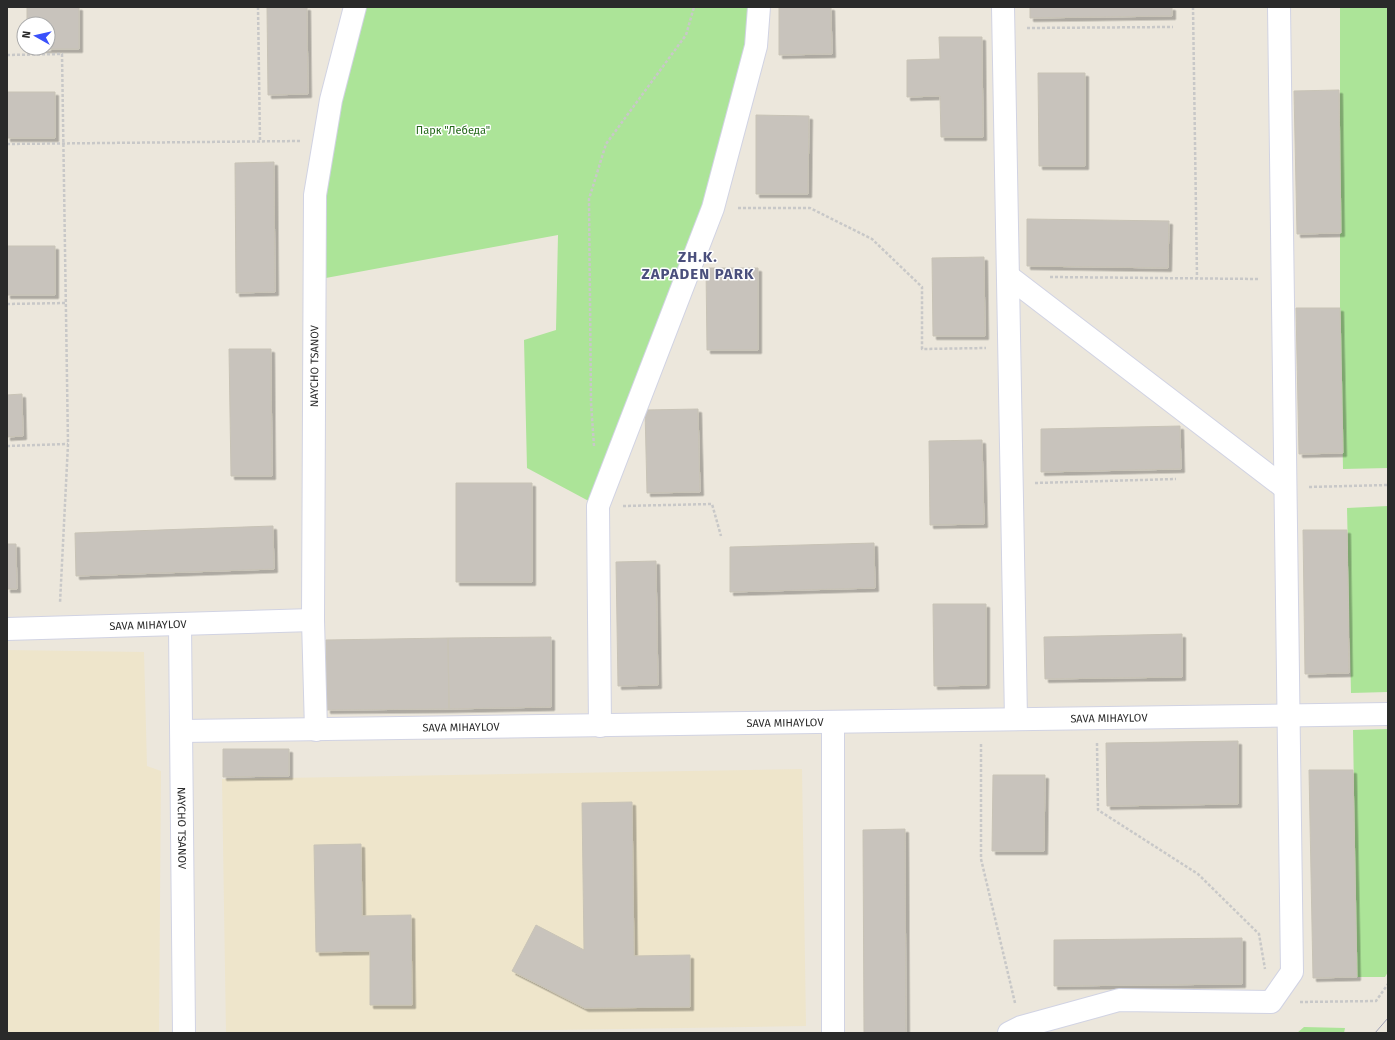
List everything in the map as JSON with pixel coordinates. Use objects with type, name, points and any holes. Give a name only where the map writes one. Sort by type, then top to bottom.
[{"type":"street","name":"NAYCHO TSANOV","points":[[316,730],[313,620],[315,195],[331,100],[355,7]]},
{"type":"street","points":[[600,726],[598,506],[713,208],[756,46],[759,7]]},
{"type":"street","points":[[1003,7],[1016,719]]},
{"type":"street","points":[[1015,1030],[1119,1000],[1271,1002],[1292,972],[1279,7]]},
{"type":"street","points":[[1008,276],[1285,488]]},
{"type":"street","name":"SAVA MIHAYLOV","points":[[7,629],[313,620]]},
{"type":"street","name":"NAYCHO TSANOV","points":[[180,624],[184,1033]]},
{"type":"street","name":"SAVA MIHAYLOV","points":[[182,731],[1388,714]]},
{"type":"street","points":[[832,722],[833,1033]]},
{"type":"path","points":[[258,7],[260,141]]},
{"type":"path","points":[[594,450],[591,403],[589,199],[606,144],[686,35],[694,7]]},
{"type":"path","points":[[1193,7],[1197,278]]},
{"type":"path","points":[[1003,29],[1173,27]]},
{"type":"path","points":[[7,55],[62,54],[68,444],[59,628]]},
{"type":"path","points":[[7,144],[324,141]]},
{"type":"path","points":[[713,208],[810,208],[872,239],[922,287],[922,349],[1009,348]]},
{"type":"path","points":[[1047,276],[1283,279]]},
{"type":"path","points":[[7,304],[66,303]]},
{"type":"path","points":[[7,446],[68,444]]},
{"type":"path","points":[[1011,484],[1176,479]]},
{"type":"path","points":[[1285,488],[1388,485]]},
{"type":"path","points":[[598,506],[712,504],[721,536]]},
{"type":"path","points":[[1097,718],[1098,810],[1198,874],[1259,934],[1271,1002],[1376,1001],[1388,984]]},
{"type":"path","points":[[981,720],[981,859],[1015,1030]]},
{"type":"shaded area","points":[[7,650],[144,652],[147,766],[161,771],[159,1033],[7,1033]]},
{"type":"shaded area","points":[[802,769],[806,1026],[370,1033],[226,1033],[222,779]]},
{"type":"green space","name":"Парк \"Лебеда\"","points":[[355,7],[759,7],[713,208],[598,506],[527,468],[524,340],[556,330],[558,235],[315,280],[315,195]]},
{"type":"green space","points":[[1340,7],[1388,7],[1388,468],[1343,469],[1340,308]]},
{"type":"green space","points":[[1388,506],[1388,692],[1351,693],[1347,508]]},
{"type":"green space","points":[[1388,729],[1388,972],[1385,977],[1357,977],[1353,730]]},
{"type":"green space","points":[[1304,1027],[1345,1028],[1344,1033],[1297,1033]]},
{"type":"building","points":[[27,7],[79,7],[79,49],[56,49],[56,16],[27,16]]},
{"type":"building","points":[[267,7],[307,7],[308,94],[268,95]]},
{"type":"building","points":[[779,7],[831,7],[832,54],[779,55]]},
{"type":"building","points":[[1030,7],[1172,7],[1172,16],[1030,18]]},
{"type":"building","points":[[939,37],[982,37],[983,137],[941,137],[940,96],[907,97],[907,60],[940,59]]},
{"type":"building","points":[[1038,73],[1085,73],[1085,166],[1039,166]]},
{"type":"building","points":[[1339,90],[1341,233],[1297,234],[1294,91]]},
{"type":"building","points":[[7,92],[55,92],[55,138],[7,138]]},
{"type":"building","points":[[756,115],[809,116],[808,194],[756,194]]},
{"type":"building","points":[[274,162],[275,292],[236,293],[235,163]]},
{"type":"building","points":[[1027,219],[1169,221],[1168,268],[1027,266]]},
{"type":"building","points":[[7,246],[55,246],[55,295],[7,295]]},
{"type":"building","points":[[984,257],[985,336],[933,336],[932,258]]},
{"type":"building","points":[[706,268],[758,268],[758,350],[707,350]]},
{"type":"building","points":[[1296,308],[1340,308],[1343,453],[1299,454]]},
{"type":"building","points":[[229,349],[271,349],[272,476],[231,476]]},
{"type":"building","points":[[22,394],[23,436],[7,437],[7,395]]},
{"type":"building","points":[[698,409],[700,492],[647,493],[645,410]]},
{"type":"building","points":[[1180,426],[1181,469],[1041,472],[1041,429]]},
{"type":"building","points":[[982,440],[984,524],[930,525],[929,441]]},
{"type":"building","points":[[456,483],[532,483],[532,582],[456,582]]},
{"type":"building","points":[[273,526],[274,569],[76,576],[75,533]]},
{"type":"building","points":[[1303,530],[1347,530],[1349,673],[1305,674]]},
{"type":"building","points":[[874,543],[875,588],[730,592],[730,547]]},
{"type":"building","points":[[7,544],[16,544],[17,589],[7,589]]},
{"type":"building","points":[[656,561],[658,685],[618,686],[616,562]]},
{"type":"building","points":[[933,604],[986,604],[986,685],[934,686]]},
{"type":"building","points":[[1182,634],[1182,677],[1045,679],[1044,637]]},
{"type":"building","points":[[551,637],[551,707],[449,709],[448,638]]},
{"type":"building","points":[[448,638],[449,709],[327,710],[326,640]]},
{"type":"building","points":[[1238,741],[1238,804],[1107,806],[1106,743]]},
{"type":"building","points":[[223,749],[289,749],[289,776],[223,777]]},
{"type":"building","points":[[1309,770],[1353,770],[1357,977],[1313,978]]},
{"type":"building","points":[[993,775],[1045,775],[1044,851],[992,851]]},
{"type":"building","points":[[632,802],[634,956],[690,955],[690,1007],[585,1008],[512,971],[536,925],[584,950],[582,803]]},
{"type":"building","points":[[905,829],[906,1033],[864,1033],[863,830]]},
{"type":"building","points":[[361,844],[362,916],[411,915],[412,1005],[370,1005],[370,951],[316,952],[314,845]]},
{"type":"building","points":[[1242,938],[1242,984],[1054,986],[1054,940]]},
{"type":"tram line","points":[[1375,1033],[1388,1018]]},
{"type":"district","name":"ZH.K. ZAPADEN PARK","points":[[698,266]]}]
